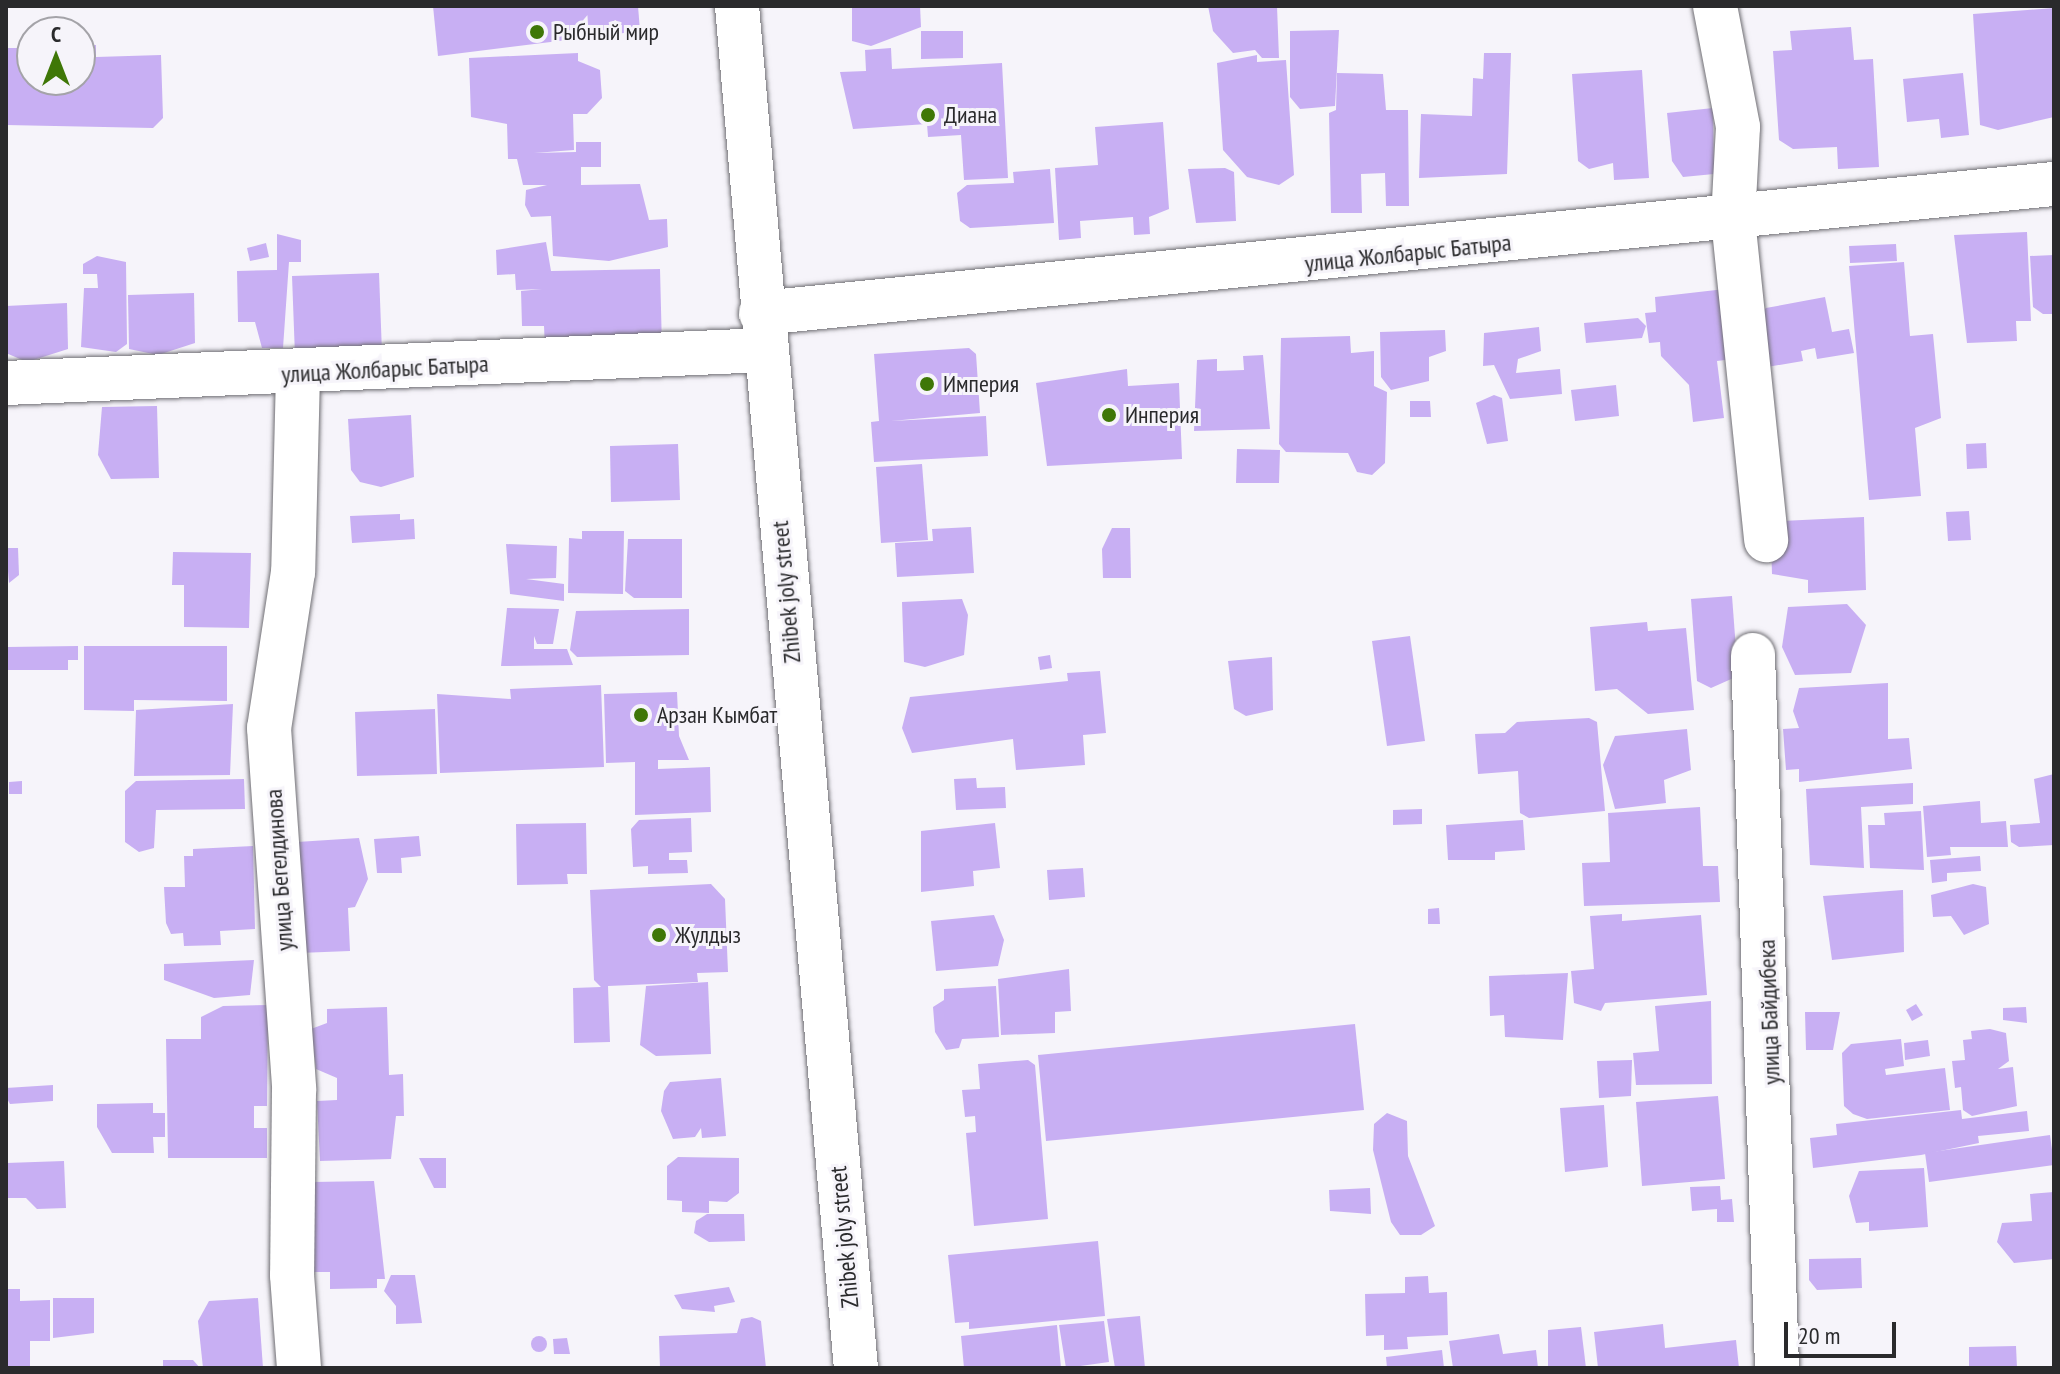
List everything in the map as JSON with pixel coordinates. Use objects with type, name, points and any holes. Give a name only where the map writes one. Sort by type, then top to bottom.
[{"type":"main road","name":"Zhibek joly street","points":[[737,6],[763,332],[856,1368]]},
{"type":"main road","points":[[1715,6],[1738,127],[1733,219],[1766,540]]},
{"type":"main road","name":"улица Жолбарыс Батыра","points":[[6,383],[298,374],[763,332],[2054,184]]},
{"type":"main road","name":"улица Бегелдинова","points":[[298,374],[293,572],[269,728],[294,1090],[292,1275],[299,1368]]},
{"type":"main road","name":"улица Байдибека","points":[[1753,655],[1777,1368]]},
{"type":"building","name":"Рыбный мир","points":[[433,6],[638,6],[640,31],[438,56]]},
{"type":"building","points":[[852,6],[920,6],[921,27],[871,46],[852,41]]},
{"type":"building","points":[[1208,6],[1277,6],[1279,58],[1262,58],[1255,50],[1233,53],[1213,31]]},
{"type":"building","points":[[2054,8],[2054,117],[1998,130],[1980,125],[1973,14]]},
{"type":"building","points":[[1851,27],[1854,60],[1873,59],[1879,167],[1838,169],[1837,147],[1793,149],[1779,140],[1773,51],[1792,50],[1790,31]]},
{"type":"building","points":[[1339,30],[1335,106],[1300,109],[1290,97],[1290,31]]},
{"type":"building","points":[[921,31],[963,31],[963,58],[921,59]]},
{"type":"building","points":[[8,48],[16,48],[16,96],[96,96],[96,57],[161,55],[163,118],[153,128],[6,125]]},
{"type":"building","name":"Диана","points":[[891,48],[892,69],[1002,63],[1008,178],[964,180],[961,135],[928,137],[927,124],[853,129],[840,72],[866,71],[865,50]]},
{"type":"building","points":[[578,53],[578,61],[600,70],[602,98],[587,114],[573,114],[574,150],[534,153],[576,152],[576,142],[601,142],[601,167],[581,167],[581,185],[640,184],[649,220],[667,219],[668,247],[609,261],[553,256],[551,216],[531,217],[525,205],[526,190],[547,185],[523,185],[517,159],[508,159],[507,124],[471,117],[469,58]]},
{"type":"building","points":[[1484,53],[1511,53],[1507,174],[1419,178],[1421,114],[1472,116],[1473,78],[1483,79]]},
{"type":"building","points":[[1257,55],[1257,62],[1286,60],[1294,175],[1279,185],[1247,177],[1223,150],[1217,63]]},
{"type":"building","points":[[1642,70],[1649,178],[1614,180],[1613,163],[1589,169],[1578,161],[1572,74]]},
{"type":"building","points":[[1337,73],[1383,74],[1386,110],[1408,110],[1409,206],[1386,206],[1385,173],[1361,174],[1362,213],[1331,213],[1329,113],[1336,110]]},
{"type":"building","points":[[1963,73],[1969,135],[1941,138],[1939,119],[1907,122],[1903,79]]},
{"type":"building","points":[[1713,108],[1714,174],[1683,177],[1672,161],[1667,113]]},
{"type":"building","points":[[1163,122],[1169,209],[1149,217],[1150,234],[1134,235],[1133,217],[1080,221],[1081,238],[1059,240],[1055,168],[1098,165],[1095,127]]},
{"type":"building","points":[[1225,168],[1234,172],[1236,221],[1196,223],[1188,169]]},
{"type":"building","points":[[1050,169],[1054,223],[970,228],[960,221],[957,193],[967,185],[1014,183],[1013,172]]},
{"type":"building","points":[[2027,232],[2031,321],[2016,321],[2017,341],[1967,343],[1954,235]]},
{"type":"building","points":[[277,234],[301,240],[301,262],[289,262],[283,348],[262,348],[255,322],[238,322],[237,271],[277,270]]},
{"type":"building","points":[[546,242],[551,271],[660,269],[662,348],[545,349],[544,326],[522,326],[521,291],[542,289],[516,290],[515,274],[497,275],[496,250]]},
{"type":"building","points":[[266,243],[269,257],[250,261],[247,248]]},
{"type":"building","points":[[1896,244],[1897,261],[1850,263],[1849,246]]},
{"type":"building","points":[[2054,255],[2054,314],[2043,314],[2033,307],[2030,256]]},
{"type":"building","points":[[97,256],[126,262],[127,344],[116,352],[81,347],[84,288],[98,288],[97,274],[83,274],[83,264]]},
{"type":"building","points":[[1904,262],[1910,336],[1933,334],[1941,418],[1915,428],[1921,496],[1869,500],[1849,266]]},
{"type":"building","points":[[379,273],[382,353],[295,356],[292,276]]},
{"type":"building","points":[[1725,289],[1733,359],[1717,361],[1724,418],[1693,422],[1689,385],[1661,356],[1660,342],[1649,343],[1645,313],[1656,312],[1655,297]]},
{"type":"building","points":[[194,293],[195,343],[158,355],[129,349],[128,295]]},
{"type":"building","points":[[1825,297],[1832,332],[1849,329],[1854,353],[1817,359],[1815,348],[1801,351],[1803,361],[1767,367],[1758,317],[1766,308]]},
{"type":"building","points":[[67,303],[68,349],[27,362],[6,353],[6,306]]},
{"type":"building","points":[[1638,318],[1646,326],[1642,338],[1586,343],[1584,323]]},
{"type":"building","points":[[1539,327],[1541,351],[1518,359],[1516,373],[1560,369],[1562,394],[1510,399],[1494,365],[1483,366],[1484,333]]},
{"type":"building","points":[[1445,330],[1446,351],[1429,357],[1429,381],[1391,390],[1381,377],[1380,332]]},
{"type":"building","points":[[1350,336],[1351,353],[1374,351],[1374,386],[1387,392],[1385,463],[1372,475],[1357,472],[1348,453],[1286,452],[1279,444],[1281,338]]},
{"type":"building","points":[[969,348],[976,354],[980,413],[891,421],[986,416],[988,456],[874,462],[871,422],[879,421],[874,354]]},
{"type":"building","points":[[1263,355],[1270,429],[1194,431],[1197,360],[1217,359],[1217,371],[1244,370],[1243,356]]},
{"type":"building","name":"Инперия","points":[[1127,369],[1128,386],[1179,383],[1182,459],[1047,466],[1036,383]]},
{"type":"building","points":[[1616,385],[1619,416],[1575,421],[1571,390]]},
{"type":"building","points":[[1494,395],[1502,398],[1508,441],[1487,444],[1476,403]]},
{"type":"building","points":[[1410,401],[1430,401],[1431,417],[1410,417]]},
{"type":"building","points":[[157,406],[159,478],[111,479],[98,455],[102,407]]},
{"type":"building","points":[[411,415],[414,477],[381,487],[360,482],[351,470],[348,419]]},
{"type":"building","points":[[1986,443],[1987,468],[1967,469],[1966,444]]},
{"type":"building","points":[[678,444],[680,500],[611,502],[610,446]]},
{"type":"building","points":[[1237,449],[1280,450],[1279,483],[1236,483]]},
{"type":"building","points":[[922,464],[928,540],[881,543],[876,467]]},
{"type":"building","points":[[1969,511],[1971,540],[1948,541],[1946,512]]},
{"type":"building","points":[[400,514],[400,520],[414,519],[415,539],[352,543],[350,516]]},
{"type":"building","points":[[1864,517],[1866,590],[1808,593],[1808,580],[1772,574],[1771,543],[1782,521]]},
{"type":"building","points":[[971,527],[974,573],[897,577],[895,543],[933,541],[932,529]]},
{"type":"building","points":[[1112,528],[1130,528],[1131,578],[1103,578],[1102,549]]},
{"type":"building","points":[[582,531],[624,531],[623,594],[568,593],[569,538],[582,539]]},
{"type":"building","points":[[628,539],[682,539],[682,598],[634,598],[625,591]]},
{"type":"building","points":[[506,544],[557,546],[556,578],[526,579],[564,584],[564,601],[510,594]]},
{"type":"building","points":[[6,548],[18,548],[19,575],[9,583]]},
{"type":"building","points":[[173,552],[251,553],[249,628],[184,627],[184,585],[172,585]]},
{"type":"building","points":[[1732,596],[1738,676],[1711,688],[1697,681],[1691,599]]},
{"type":"building","points":[[962,599],[968,615],[964,655],[925,667],[904,662],[902,602]]},
{"type":"building","points":[[1847,604],[1866,625],[1851,673],[1795,675],[1782,647],[1788,607]]},
{"type":"building","points":[[507,608],[559,609],[553,644],[537,644],[534,636],[534,649],[567,649],[573,665],[501,666]]},
{"type":"building","points":[[689,609],[689,655],[577,657],[570,650],[576,611]]},
{"type":"building","points":[[1647,622],[1648,631],[1686,628],[1694,710],[1648,714],[1617,689],[1595,691],[1590,627]]},
{"type":"building","points":[[1410,636],[1425,741],[1387,746],[1372,641]]},
{"type":"building","points":[[78,646],[78,660],[68,660],[68,670],[7,670],[7,647]]},
{"type":"building","points":[[84,646],[227,646],[227,701],[134,700],[134,711],[84,710]]},
{"type":"building","points":[[1050,655],[1052,668],[1040,670],[1038,657]]},
{"type":"building","points":[[1272,657],[1273,710],[1246,716],[1234,709],[1228,661]]},
{"type":"building","points":[[1100,671],[1106,733],[1083,735],[1085,765],[1016,770],[1013,739],[912,753],[902,728],[910,697],[1068,681],[1067,673]]},
{"type":"building","points":[[1888,683],[1888,739],[1909,738],[1912,769],[1799,782],[1799,769],[1786,770],[1783,729],[1799,728],[1793,711],[1799,688]]},
{"type":"building","points":[[601,685],[604,767],[440,773],[437,694],[511,699],[510,689]]},
{"type":"building","name":"Арзан Кымбат","points":[[677,692],[679,736],[689,760],[658,760],[658,769],[710,767],[711,812],[635,815],[635,762],[606,763],[604,694]]},
{"type":"building","points":[[233,704],[230,775],[134,776],[136,710]]},
{"type":"building","points":[[435,709],[437,774],[357,776],[355,712]]},
{"type":"building","points":[[1589,718],[1597,722],[1605,811],[1529,818],[1520,813],[1518,771],[1478,774],[1475,734],[1505,733],[1517,722]]},
{"type":"building","points":[[1687,729],[1691,770],[1664,780],[1666,803],[1615,809],[1603,765],[1615,736]]},
{"type":"building","points":[[2054,774],[2054,845],[2019,847],[2011,842],[2010,825],[2040,823],[2034,779]]},
{"type":"building","points":[[976,778],[977,788],[1005,787],[1006,808],[956,810],[954,779]]},
{"type":"building","points":[[244,779],[245,809],[156,810],[154,848],[139,852],[125,842],[125,791],[136,781]]},
{"type":"building","points":[[22,781],[22,794],[9,794],[9,782]]},
{"type":"building","points":[[1913,783],[1913,804],[1861,807],[1864,868],[1810,865],[1806,789]]},
{"type":"building","points":[[1980,801],[1981,823],[2006,821],[2008,847],[1950,847],[1951,855],[1927,857],[1923,806]]},
{"type":"building","points":[[1700,807],[1703,866],[1718,866],[1720,902],[1584,906],[1582,863],[1610,862],[1608,813]]},
{"type":"building","points":[[1422,809],[1422,824],[1393,825],[1393,810]]},
{"type":"building","points":[[1921,811],[1924,870],[1870,868],[1868,825],[1885,825],[1884,813]]},
{"type":"building","points":[[691,818],[692,852],[669,853],[669,860],[687,860],[688,873],[648,874],[648,866],[633,867],[631,829],[639,820]]},
{"type":"building","points":[[1523,820],[1525,850],[1495,852],[1495,860],[1448,860],[1446,825]]},
{"type":"building","points":[[586,823],[587,874],[567,874],[568,884],[517,885],[516,824]]},
{"type":"building","points":[[995,823],[1000,868],[973,871],[974,886],[921,892],[921,831]]},
{"type":"building","points":[[419,836],[421,856],[401,858],[402,873],[377,873],[374,839]]},
{"type":"building","points":[[359,838],[368,879],[355,907],[348,908],[350,951],[299,953],[297,842]]},
{"type":"building","points":[[253,846],[255,929],[220,931],[221,945],[184,946],[183,933],[171,934],[166,923],[164,887],[185,887],[184,856],[193,856],[193,849]]},
{"type":"building","points":[[1980,856],[1981,871],[1947,873],[1947,881],[1932,883],[1930,860]]},
{"type":"building","points":[[1083,868],[1085,897],[1049,900],[1047,870]]},
{"type":"building","name":"Жулдыз","points":[[711,884],[725,899],[728,972],[697,973],[698,982],[608,986],[610,1042],[574,1043],[573,988],[601,987],[594,980],[590,890]]},
{"type":"building","points":[[1973,884],[1986,887],[1989,924],[1964,935],[1951,916],[1933,917],[1931,895]]},
{"type":"building","points":[[1903,890],[1904,952],[1832,960],[1823,896]]},
{"type":"building","points":[[1439,908],[1440,924],[1428,924],[1428,909]]},
{"type":"building","points":[[1622,914],[1622,921],[1701,915],[1707,995],[1605,1003],[1601,1011],[1574,1003],[1571,971],[1594,969],[1590,916]]},
{"type":"building","points":[[994,915],[1004,940],[998,966],[936,971],[931,921]]},
{"type":"building","points":[[254,960],[250,995],[214,998],[164,980],[164,964]]},
{"type":"building","points":[[1069,969],[1071,1011],[1055,1012],[1055,1033],[1001,1035],[998,979]]},
{"type":"building","points":[[1568,973],[1563,1040],[1505,1037],[1504,1015],[1490,1016],[1489,976]]},
{"type":"building","points":[[708,982],[711,1054],[656,1056],[640,1045],[646,986]]},
{"type":"building","points":[[996,986],[999,1037],[962,1039],[959,1048],[946,1050],[935,1032],[933,1007],[944,1000],[944,989]]},
{"type":"building","points":[[1711,1001],[1712,1084],[1636,1085],[1633,1053],[1659,1051],[1655,1006]]},
{"type":"building","points":[[1916,1004],[1923,1015],[1912,1021],[1906,1010]]},
{"type":"building","points":[[268,1005],[267,1106],[254,1106],[254,1128],[267,1128],[267,1158],[168,1158],[166,1039],[201,1039],[201,1017],[223,1006]]},
{"type":"building","points":[[387,1007],[389,1075],[403,1074],[404,1116],[396,1116],[391,1159],[320,1161],[317,1101],[337,1100],[337,1078],[316,1069],[311,1029],[327,1023],[327,1009]]},
{"type":"building","points":[[2026,1007],[2027,1023],[2003,1020],[2003,1008]]},
{"type":"building","points":[[1805,1012],[1840,1012],[1833,1050],[1806,1050]]},
{"type":"building","points":[[1355,1024],[1364,1110],[1046,1141],[1038,1055]]},
{"type":"building","points":[[1990,1029],[2006,1033],[2009,1061],[1998,1069],[2013,1067],[2017,1106],[1972,1116],[1963,1110],[1961,1087],[1955,1088],[1952,1061],[1965,1060],[1963,1040],[1972,1039],[1971,1031]]},
{"type":"building","points":[[1901,1039],[1904,1066],[1885,1069],[1886,1075],[1945,1068],[1950,1110],[1867,1119],[1853,1114],[1844,1106],[1842,1053],[1851,1044]]},
{"type":"building","points":[[1928,1040],[1930,1056],[1905,1060],[1904,1043]]},
{"type":"building","points":[[1028,1060],[1035,1065],[1048,1219],[974,1226],[966,1133],[976,1132],[975,1116],[965,1117],[962,1090],[980,1089],[978,1064]]},
{"type":"building","points":[[1632,1060],[1631,1096],[1599,1098],[1597,1061]]},
{"type":"building","points":[[721,1078],[726,1136],[702,1138],[701,1128],[695,1137],[673,1139],[661,1111],[664,1091],[670,1082]]},
{"type":"building","points":[[53,1085],[53,1101],[10,1104],[6,1097],[6,1088]]},
{"type":"building","points":[[1718,1096],[1725,1179],[1642,1186],[1636,1102]]},
{"type":"building","points":[[153,1103],[153,1113],[165,1113],[165,1137],[153,1137],[154,1153],[112,1153],[97,1127],[97,1104]]},
{"type":"building","points":[[1604,1105],[1608,1167],[1565,1172],[1560,1108]]},
{"type":"building","points":[[1961,1110],[1962,1119],[2027,1111],[2029,1131],[1978,1136],[1979,1143],[1921,1155],[1813,1168],[1810,1138],[1837,1135],[1836,1124]]},
{"type":"building","points":[[1387,1113],[1407,1121],[1408,1156],[1435,1226],[1421,1235],[1400,1235],[1391,1222],[1373,1150],[1374,1124]]},
{"type":"building","points":[[2050,1135],[2054,1165],[1929,1182],[1925,1153]]},
{"type":"building","points":[[678,1157],[739,1158],[739,1193],[727,1202],[709,1201],[709,1213],[682,1212],[682,1201],[667,1200],[667,1166]]},
{"type":"building","points":[[419,1158],[446,1158],[446,1188],[434,1188]]},
{"type":"building","points":[[64,1161],[66,1208],[37,1209],[26,1198],[6,1198],[6,1163]]},
{"type":"building","points":[[1924,1168],[1928,1227],[1869,1231],[1869,1222],[1856,1223],[1849,1196],[1859,1171]]},
{"type":"building","points":[[374,1181],[385,1279],[377,1279],[377,1288],[330,1289],[330,1272],[313,1272],[312,1182]]},
{"type":"building","points":[[1720,1186],[1721,1200],[1732,1199],[1734,1222],[1717,1222],[1717,1209],[1692,1211],[1690,1187]]},
{"type":"building","points":[[1370,1188],[1371,1214],[1330,1211],[1329,1190]]},
{"type":"building","points":[[2054,1192],[2054,1259],[2014,1263],[1997,1242],[2002,1223],[2032,1221],[2030,1194]]},
{"type":"building","points":[[707,1214],[744,1214],[745,1241],[709,1242],[694,1233],[696,1221]]},
{"type":"building","points":[[1098,1241],[1105,1316],[969,1329],[969,1322],[955,1323],[948,1255]]},
{"type":"building","points":[[1861,1258],[1862,1288],[1817,1290],[1809,1280],[1809,1259]]},
{"type":"building","points":[[391,1275],[415,1275],[422,1323],[396,1324],[396,1306],[384,1291]]},
{"type":"building","points":[[1428,1276],[1429,1293],[1447,1292],[1448,1335],[1407,1337],[1408,1349],[1384,1350],[1384,1335],[1366,1336],[1365,1294],[1405,1293],[1405,1277]]},
{"type":"building","points":[[729,1287],[735,1302],[714,1306],[715,1312],[682,1309],[674,1295]]},
{"type":"building","points":[[6,1289],[20,1289],[20,1301],[50,1300],[50,1341],[30,1341],[30,1368],[6,1368]]},
{"type":"building","points":[[53,1298],[94,1298],[94,1333],[53,1338]]},
{"type":"building","points":[[258,1298],[263,1368],[203,1368],[198,1321],[209,1301]]},
{"type":"building","points":[[1140,1316],[1145,1368],[1115,1368],[1107,1319]]},
{"type":"building","points":[[752,1317],[761,1321],[766,1368],[660,1368],[659,1336],[737,1333],[741,1319]]},
{"type":"building","points":[[1104,1321],[1109,1362],[1066,1368],[1059,1325]]},
{"type":"building","points":[[1663,1324],[1665,1348],[1736,1340],[1739,1368],[1598,1368],[1594,1332]]},
{"type":"building","points":[[1057,1325],[1061,1368],[964,1368],[961,1336]]},
{"type":"building","points":[[1581,1327],[1586,1368],[1548,1368],[1548,1330]]},
{"type":"building","points":[[1499,1334],[1503,1354],[1536,1350],[1538,1368],[1453,1368],[1449,1341]]},
{"type":"building","points":[[539,1336],[547,1344],[539,1352],[531,1344]]},
{"type":"building","points":[[567,1338],[570,1354],[554,1354],[553,1339]]},
{"type":"building","points":[[2016,1346],[2017,1368],[1969,1368],[1969,1347]]},
{"type":"building","points":[[1442,1350],[1444,1368],[1387,1368],[1386,1357]]},
{"type":"building","points":[[163,1360],[193,1360],[200,1368],[163,1368]]},
{"type":"place","name":"Рыбный мир","points":[[537,32]]},
{"type":"place","name":"Диана","points":[[928,115]]},
{"type":"place","name":"Империя","points":[[927,384]]},
{"type":"place","name":"Инперия","points":[[1109,415]]},
{"type":"place","name":"Арзан Кымбат","points":[[641,715]]},
{"type":"place","name":"Жулдыз","points":[[659,935]]}]
